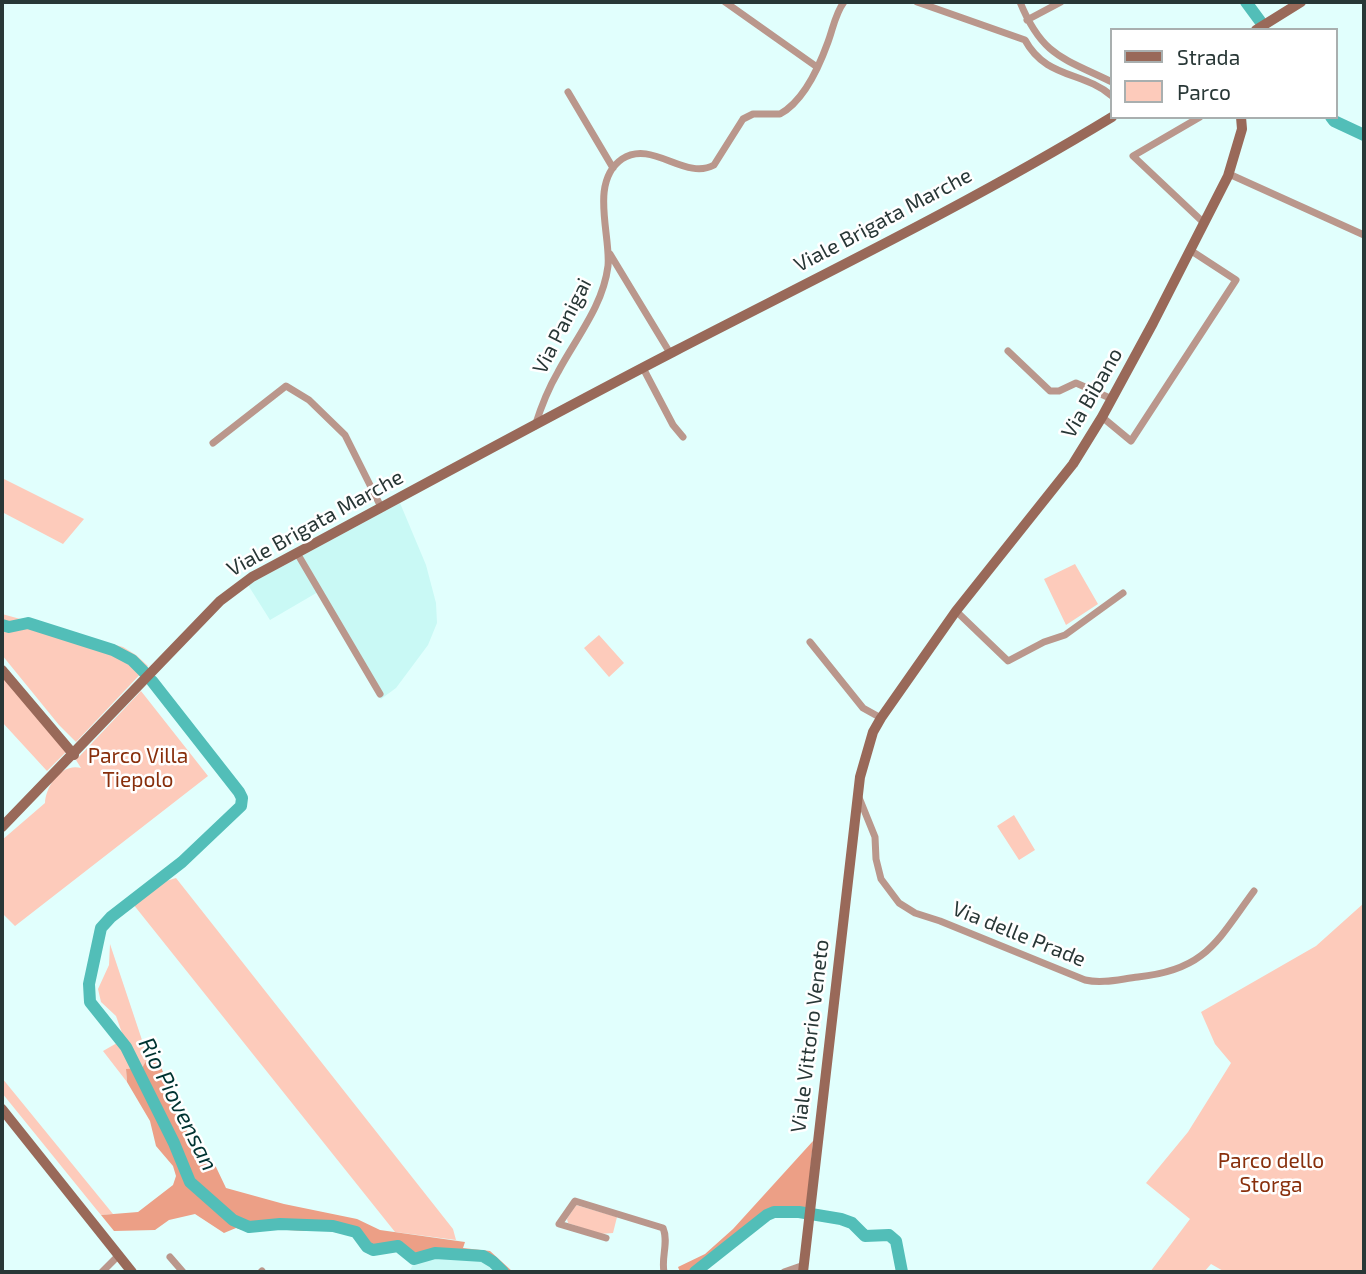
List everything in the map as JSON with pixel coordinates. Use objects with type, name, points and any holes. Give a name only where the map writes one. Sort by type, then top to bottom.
[{"type":"street","points":[[725,2],[817,67]]},
{"type":"street","points":[[568,92],[613,168],[629,156],[650,155],[699,169],[710,167],[723,155],[743,119],[753,114],[774,115],[786,111],[804,89],[817,67],[844,2]]},
{"type":"street","points":[[917,2],[1026,40],[1049,67],[1093,83],[1110,95]]},
{"type":"street","points":[[1020,2],[1036,36],[1059,56],[1110,81]]},
{"type":"street","points":[[1027,20],[1061,2]]},
{"type":"street","points":[[1259,28],[1301,2]]},
{"type":"street","points":[[1026,40],[1036,36]]},
{"type":"street","name":"Viale Brigata Marche","points":[[4,821],[74,755],[233,590],[252,577],[670,353],[884,243],[1110,118]]},
{"type":"street","points":[[1197,119],[1133,156],[1204,223]]},
{"type":"street","name":"Via Bibano","points":[[849,867],[858,795],[866,751],[873,732],[956,611],[1073,464],[1102,417],[1229,174],[1242,129],[1241,119]]},
{"type":"street","name":"Via Panigai","points":[[534,426],[543,400],[592,314],[606,280],[608,259],[603,205],[613,168]]},
{"type":"street","points":[[1229,174],[1364,235]]},
{"type":"street","points":[[1102,417],[1131,441],[1236,280],[1190,250]]},
{"type":"street","points":[[610,254],[670,353]]},
{"type":"street","name":"Via Bibano","points":[[1008,351],[1050,391],[1059,391],[1076,383],[1112,399]]},
{"type":"street","points":[[643,368],[673,425],[683,437]]},
{"type":"street","points":[[213,443],[286,386],[309,400],[345,435],[382,507]]},
{"type":"street","points":[[297,553],[380,694]]},
{"type":"street","points":[[956,611],[1008,661],[1044,642],[1065,635],[1123,593]]},
{"type":"street","points":[[810,642],[863,708],[881,718]]},
{"type":"street","points":[[2,670],[74,755]]},
{"type":"street","name":"Via delle Prade","points":[[858,795],[875,838],[881,879],[899,904],[915,913],[1085,980],[1101,982],[1145,977],[1191,964],[1214,946],[1254,891]]},
{"type":"street","name":"Viale Vittorio Veneto","points":[[804,1268],[849,867]]},
{"type":"street","points":[[2,1109],[132,1272]]},
{"type":"street","points":[[606,1238],[559,1224],[575,1201],[663,1228],[666,1235],[662,1261],[664,1272]]},
{"type":"street","points":[[102,1272],[119,1255]]},
{"type":"street","points":[[170,1257],[183,1272]]},
{"type":"street","points":[[784,1272],[804,1268]]},
{"type":"shaded area","points":[[400,503],[426,565],[436,603],[437,623],[428,645],[396,688],[381,699],[318,592],[270,620],[248,585]]},
{"type":"shaded area","points":[[148,1058],[159,1061],[178,1114],[196,1147],[216,1167],[226,1188],[284,1204],[357,1219],[380,1230],[465,1242],[463,1248],[490,1251],[513,1272],[496,1272],[488,1263],[478,1259],[437,1257],[413,1263],[398,1251],[369,1254],[353,1236],[320,1229],[249,1232],[236,1228],[224,1233],[195,1214],[169,1220],[155,1230],[114,1231],[101,1215],[138,1212],[173,1185],[176,1176],[173,1166],[156,1146],[150,1121],[127,1082],[126,1069],[142,1068]]},
{"type":"shaded area","points":[[813,1141],[806,1217],[782,1216],[770,1219],[703,1272],[680,1272],[678,1267],[705,1254],[733,1229]]},
{"type":"shaded area","points":[[437,1257],[482,1260],[496,1272],[409,1272],[414,1263]]},
{"type":"green space","points":[[2,478],[84,519],[63,544],[2,512]]},
{"type":"green space","points":[[1075,564],[1098,604],[1066,625],[1044,579]]},
{"type":"green space","points":[[2,614],[123,647],[148,666],[76,742],[2,655]]},
{"type":"green space","points":[[599,635],[624,663],[609,677],[584,648]]},
{"type":"green space","points":[[2,670],[69,749],[47,771],[2,722]]},
{"type":"green space","name":"Parco Villa Tiepolo","points":[[141,691],[208,776],[15,926],[2,913],[2,840],[45,803],[48,790],[61,772],[74,767],[81,768],[76,760]]},
{"type":"green space","points":[[1014,815],[1035,850],[1019,860],[997,826]]},
{"type":"green space","points":[[176,878],[453,1229],[456,1240],[395,1232],[133,904],[163,882]]},
{"type":"green space","name":"Parco dello Storga","points":[[1364,903],[1364,1272],[1225,1272],[1211,1264],[1204,1272],[1150,1272],[1190,1219],[1146,1183],[1188,1132],[1231,1063],[1215,1044],[1201,1012],[1316,946]]},
{"type":"green space","points":[[110,944],[148,1058],[142,1069],[126,1070],[127,1082],[103,1051],[117,1043],[122,1033],[116,1016],[101,1002],[98,989],[109,965]]},
{"type":"green space","points":[[2,1078],[113,1214],[101,1215],[96,1209],[2,1093]]},
{"type":"green space","points":[[576,1205],[617,1217],[613,1233],[600,1234],[568,1223],[567,1219]]},
{"type":"waterway","points":[[1246,2],[1260,21]]},
{"type":"waterway","points":[[1332,119],[1364,135]]},
{"type":"waterway","name":"Rio Piovensan","points":[[2,625],[9,627],[28,623],[113,650],[132,660],[147,675]]},
{"type":"waterway","name":"Rio Piovensan","points":[[152,681],[239,792],[242,798],[241,806],[182,862],[111,917],[101,928],[89,984],[90,1002],[126,1047],[174,1143],[190,1182],[233,1220],[249,1227],[280,1224],[333,1226],[356,1232],[367,1247],[373,1250],[398,1246],[414,1259],[435,1253],[483,1256],[503,1272]]},
{"type":"waterway","name":"Rio Piovensan","points":[[695,1272],[774,1212],[799,1212],[841,1219],[852,1223],[865,1236],[889,1235],[896,1241],[902,1272]]}]
